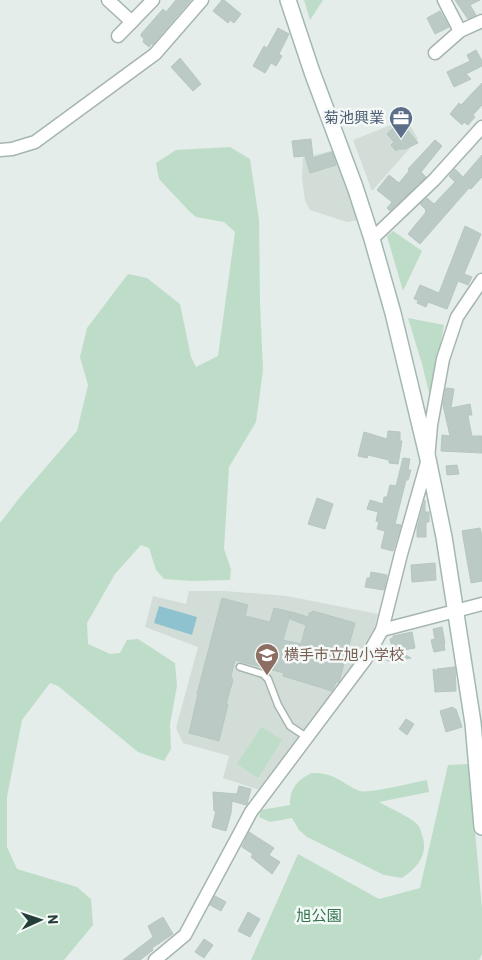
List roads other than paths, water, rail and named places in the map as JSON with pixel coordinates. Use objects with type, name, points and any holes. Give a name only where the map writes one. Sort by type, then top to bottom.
[{"type":"street","points":[[108,0],[132,22]]},
{"type":"street","points":[[118,36],[153,0]]},
{"type":"street","points":[[0,150],[12,149],[35,142],[141,65],[155,54],[202,0]]},
{"type":"street","points":[[288,0],[372,239],[393,313],[428,459],[444,536],[473,724],[482,827]]},
{"type":"street","points":[[444,0],[460,31]]},
{"type":"street","points":[[436,53],[460,31],[482,21]]},
{"type":"street","points":[[372,239],[434,180],[482,127]]},
{"type":"street","points":[[155,960],[184,936],[252,812],[365,660],[382,630],[428,459],[431,425],[443,359],[457,317],[482,280]]},
{"type":"street","points":[[382,630],[482,604]]},
{"type":"lane","points":[[240,667],[263,674],[268,679],[278,705],[290,726],[308,738]]},
{"type":"water","points":[[159,606],[197,617],[192,635],[154,623]]},
{"type":"place","name":"菊池興業","points":[[401,139]]},
{"type":"place","name":"横手市立旭小学校","points":[[267,676]]},
{"type":"park label","name":"旭公園","points":[[319,916]]}]
